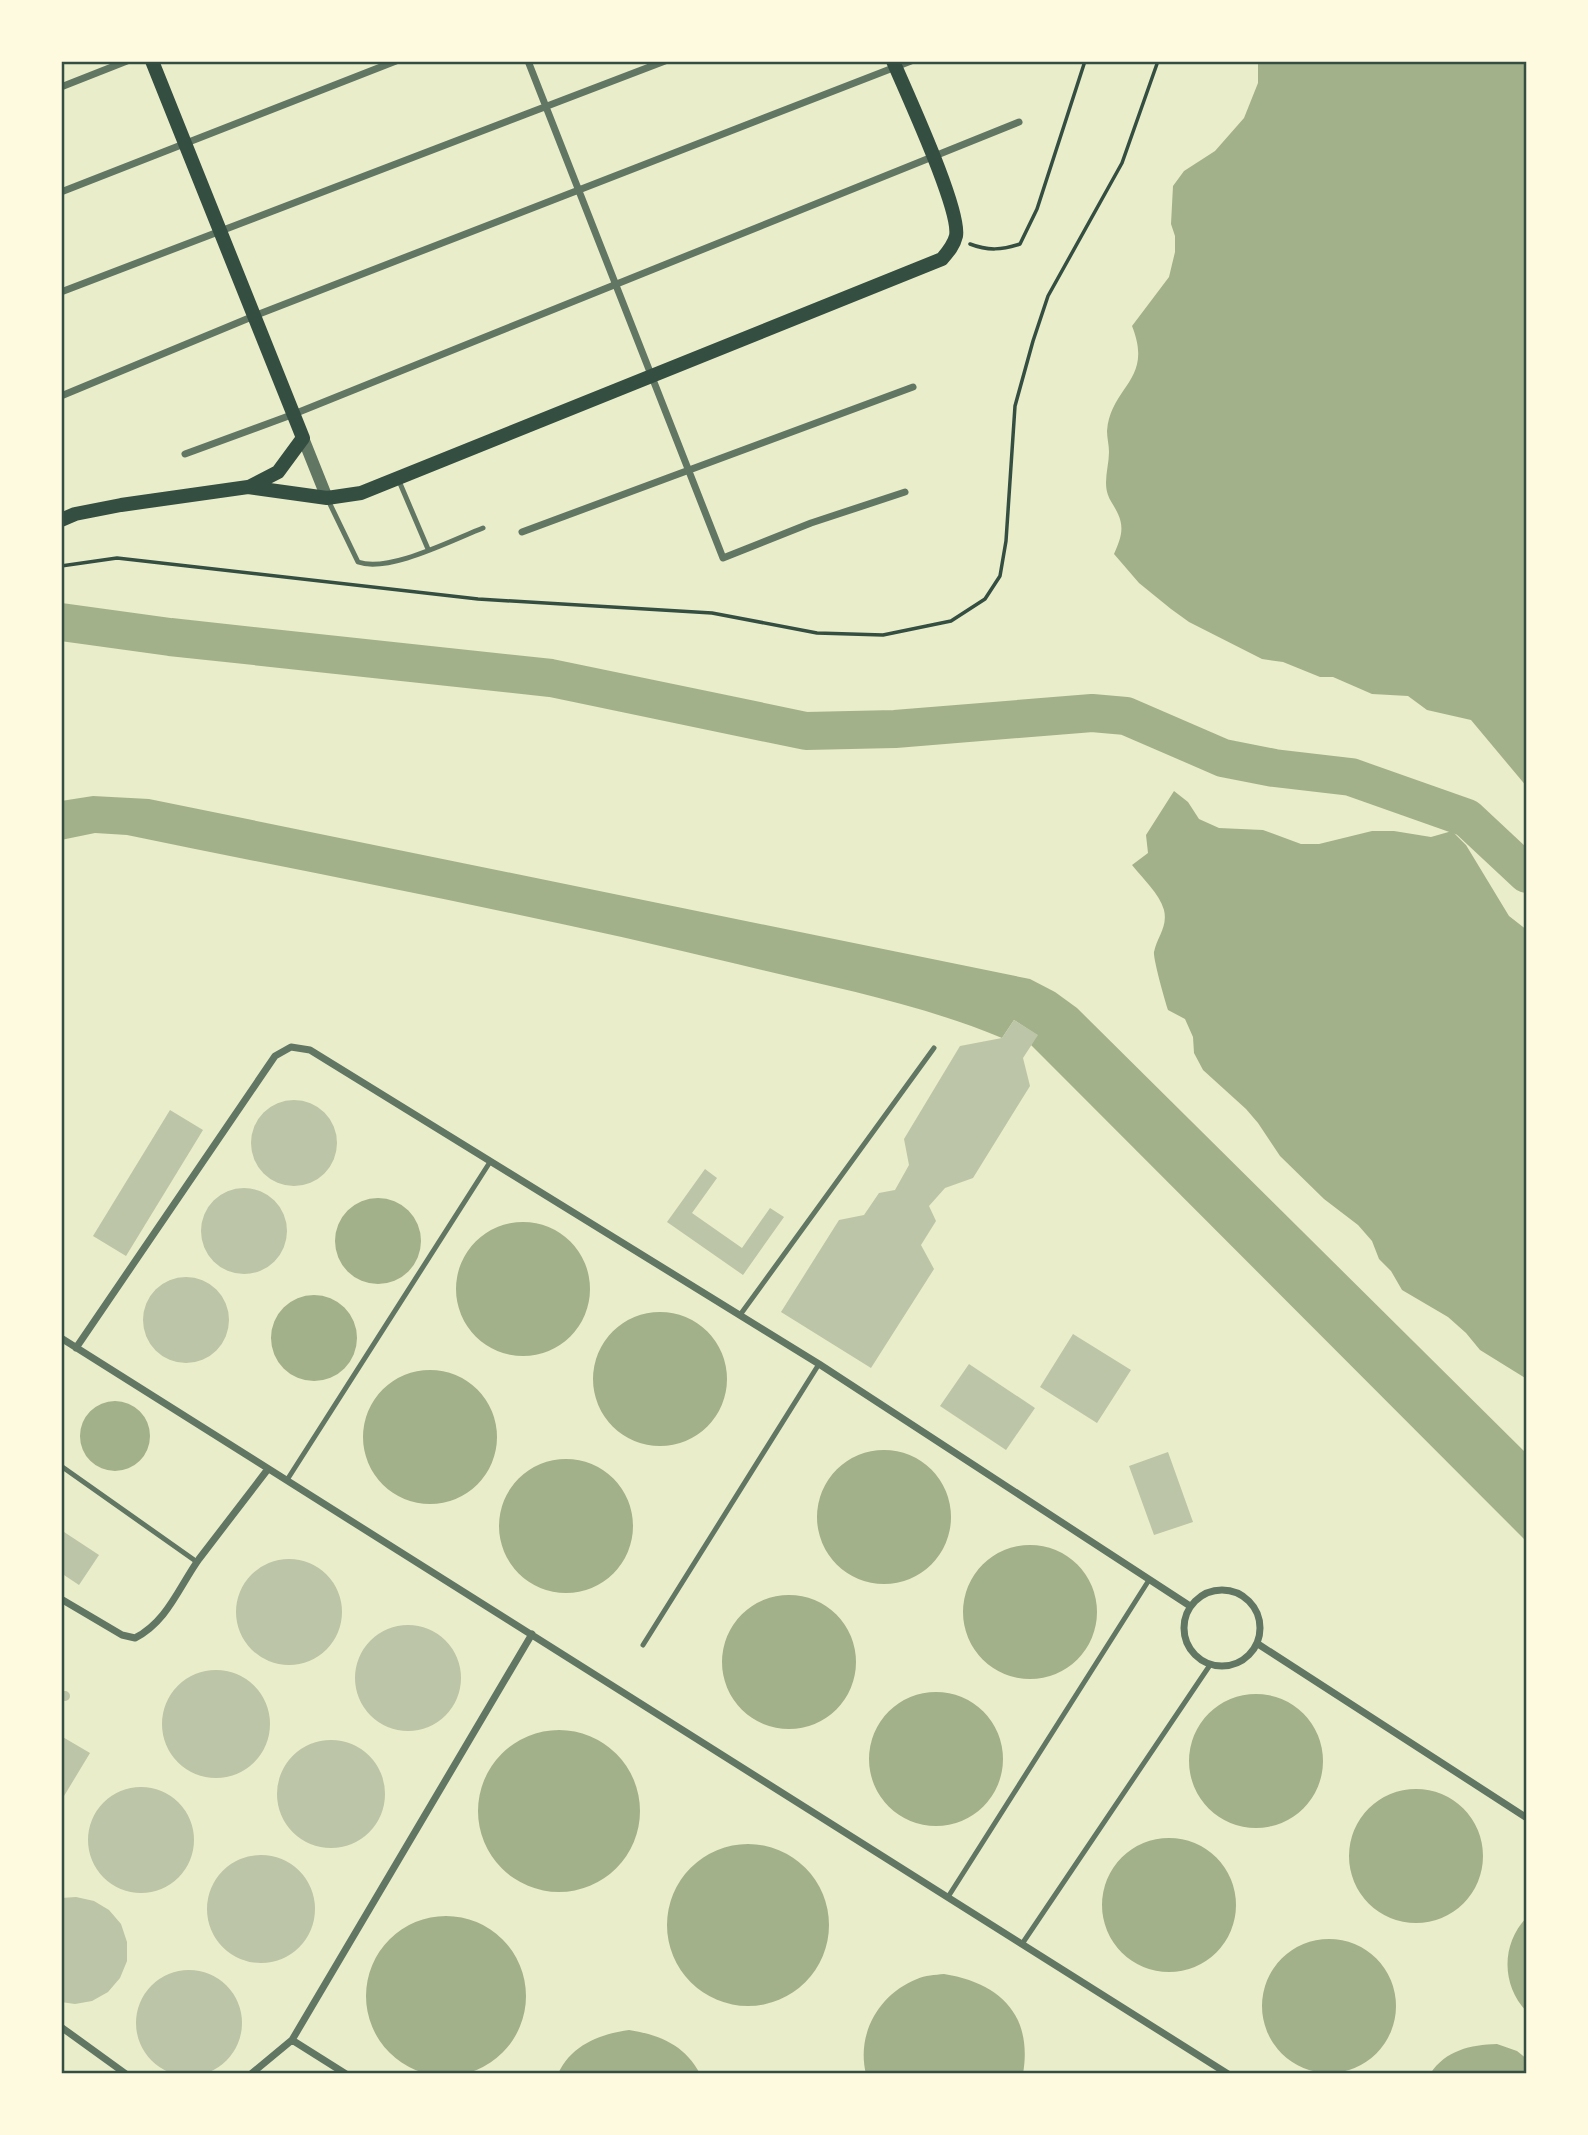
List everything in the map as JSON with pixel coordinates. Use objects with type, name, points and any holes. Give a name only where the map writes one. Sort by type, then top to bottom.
[{"type":"main road","points":[[152,61],[303,438],[278,472],[248,487]]},
{"type":"main road","points":[[61,520],[75,514],[121,505],[248,487],[327,498],[351,495],[942,259],[952,248],[957,234],[953,208],[894,65]]},
{"type":"street","points":[[61,87],[127,61]]},
{"type":"street","points":[[61,192],[396,61]]},
{"type":"street","points":[[527,61],[723,558],[811,523],[905,492]]},
{"type":"street","points":[[61,292],[666,61]]},
{"type":"street","points":[[61,396],[254,316],[579,192],[894,65],[911,61]]},
{"type":"street","points":[[185,454],[294,414],[1019,122]]},
{"type":"street","points":[[522,532],[913,387]]},
{"type":"street","points":[[303,438],[327,498]]},
{"type":"street","points":[[76,1348],[275,1056],[291,1047],[310,1050],[819,1364],[1190,1606]]},
{"type":"street","points":[[61,1338],[1227,2074]]},
{"type":"street","points":[[61,1599],[122,1635],[135,1638],[148,1632],[166,1613],[197,1562],[268,1469]]},
{"type":"street","points":[[1228,1590],[1241,1595],[1252,1604],[1259,1616],[1261,1630],[1258,1644],[1250,1656],[1238,1664],[1224,1667],[1209,1665],[1197,1658],[1188,1647],[1184,1619],[1190,1606],[1200,1596],[1213,1591],[1228,1590]]},
{"type":"street","points":[[251,2074],[292,2040],[531,1634]]},
{"type":"street","points":[[1258,1644],[1527,1818]]},
{"type":"street","points":[[61,2027],[126,2074]]},
{"type":"street","points":[[292,2040],[346,2074]]},
{"type":"lane","points":[[398,478],[428,549]]},
{"type":"lane","points":[[327,498],[358,562],[368,565],[389,564],[483,528]]},
{"type":"lane","points":[[740,1315],[934,1048]]},
{"type":"lane","points":[[287,1480],[490,1162]]},
{"type":"lane","points":[[643,1645],[819,1364]]},
{"type":"lane","points":[[61,1466],[197,1562]]},
{"type":"lane","points":[[948,1897],[1149,1580]]},
{"type":"lane","points":[[1022,1944],[1209,1665]]},
{"type":"path","points":[[957,234],[972,245],[987,249],[1003,250],[1020,244],[1037,209],[1085,61]]},
{"type":"path","points":[[61,566],[117,558],[478,598],[712,613],[817,633],[883,635],[951,621],[985,599],[1000,576],[1006,541],[1015,406],[1033,341],[1048,296],[1122,163],[1158,61]]},
{"type":"shaded area","points":[[1258,61],[1527,61],[1527,787],[1471,720],[1427,710],[1408,696],[1372,694],[1333,677],[1320,677],[1283,662],[1262,659],[1189,622],[1139,583],[1114,554],[1120,539],[1121,525],[1107,490],[1107,431],[1110,416],[1135,371],[1138,359],[1132,326],[1169,277],[1175,252],[1175,236],[1171,224],[1173,186],[1184,171],[1215,151],[1244,118],[1258,83]]},
{"type":"shaded area","points":[[1174,791],[1188,802],[1199,819],[1219,828],[1263,830],[1301,844],[1319,844],[1372,831],[1394,831],[1431,837],[1452,831],[1466,845],[1509,916],[1527,930],[1527,1379],[1480,1350],[1448,1317],[1402,1290],[1391,1271],[1379,1259],[1372,1241],[1358,1225],[1324,1199],[1280,1156],[1246,1109],[1203,1070],[1194,1053],[1193,1037],[1185,1019],[1168,1010],[1157,971],[1154,952],[1165,916],[1162,904],[1132,865],[1148,853],[1146,835]]},
{"type":"shaded area","points":[[93,796],[149,799],[1030,979],[1055,992],[1077,1008],[1527,1454],[1527,1542],[1031,1045],[1037,1035],[1014,1020],[1002,1038],[938,1015],[871,996],[509,913],[127,835],[95,833],[61,840],[61,801]]},
{"type":"shaded area","points":[[378,1198],[394,1202],[408,1211],[417,1225],[421,1241],[417,1257],[408,1271],[394,1280],[378,1284],[362,1280],[348,1271],[339,1257],[335,1241],[339,1225],[348,1211],[362,1202]]},
{"type":"shaded area","points":[[523,1222],[549,1227],[570,1242],[585,1263],[590,1289],[585,1315],[570,1336],[549,1351],[523,1356],[497,1351],[476,1336],[461,1315],[456,1289],[461,1263],[476,1242],[497,1227]]},
{"type":"shaded area","points":[[314,1295],[330,1299],[344,1308],[353,1322],[357,1338],[353,1354],[344,1368],[330,1377],[314,1381],[298,1377],[284,1368],[275,1354],[271,1338],[275,1322],[284,1308],[298,1299]]},
{"type":"shaded area","points":[[660,1312],[686,1317],[707,1332],[722,1353],[727,1379],[722,1405],[707,1426],[686,1441],[660,1446],[634,1441],[613,1426],[598,1405],[593,1379],[598,1353],[613,1332],[634,1317]]},
{"type":"shaded area","points":[[430,1370],[456,1375],[477,1390],[492,1411],[497,1437],[492,1463],[477,1484],[456,1499],[430,1504],[404,1499],[383,1484],[368,1463],[363,1437],[368,1411],[383,1390],[404,1375]]},
{"type":"shaded area","points":[[115,1401],[140,1411],[150,1436],[140,1461],[115,1471],[90,1461],[80,1436],[90,1411]]},
{"type":"shaded area","points":[[884,1450],[910,1455],[931,1470],[946,1491],[951,1517],[946,1543],[931,1564],[910,1579],[884,1584],[858,1579],[837,1564],[822,1543],[817,1517],[822,1491],[837,1470],[858,1455]]},
{"type":"shaded area","points":[[566,1459],[592,1464],[613,1479],[628,1500],[633,1526],[628,1552],[613,1573],[592,1588],[566,1593],[540,1588],[519,1573],[504,1552],[499,1526],[504,1500],[519,1479],[540,1464]]},
{"type":"shaded area","points":[[1030,1545],[1056,1550],[1077,1565],[1092,1586],[1097,1612],[1092,1638],[1077,1659],[1056,1674],[1030,1679],[1004,1674],[983,1659],[968,1638],[963,1612],[968,1586],[983,1565],[1004,1550]]},
{"type":"shaded area","points":[[789,1595],[815,1600],[836,1615],[851,1636],[856,1662],[851,1688],[836,1709],[815,1724],[789,1729],[763,1724],[742,1709],[727,1688],[722,1662],[727,1636],[742,1615],[763,1600]]},
{"type":"shaded area","points":[[936,1692],[962,1697],[983,1712],[998,1733],[1003,1759],[998,1785],[983,1806],[962,1821],[936,1826],[910,1821],[889,1806],[874,1785],[869,1759],[874,1733],[889,1712],[910,1697]]},
{"type":"shaded area","points":[[1256,1694],[1282,1699],[1303,1714],[1318,1735],[1323,1761],[1318,1787],[1303,1808],[1282,1823],[1256,1828],[1230,1823],[1209,1808],[1194,1787],[1189,1761],[1194,1735],[1209,1714],[1230,1699]]},
{"type":"shaded area","points":[[559,1730],[590,1737],[616,1754],[633,1780],[640,1811],[633,1842],[616,1868],[590,1885],[559,1892],[528,1885],[502,1868],[485,1842],[478,1811],[485,1780],[502,1754],[528,1737]]},
{"type":"shaded area","points":[[1416,1789],[1442,1794],[1463,1809],[1478,1830],[1483,1856],[1478,1882],[1463,1903],[1442,1918],[1416,1923],[1390,1918],[1369,1903],[1354,1882],[1349,1856],[1354,1830],[1369,1809],[1390,1794]]},
{"type":"shaded area","points":[[1169,1838],[1195,1843],[1216,1858],[1231,1879],[1236,1905],[1231,1931],[1216,1952],[1195,1967],[1169,1972],[1143,1967],[1122,1952],[1107,1931],[1102,1905],[1107,1879],[1122,1858],[1143,1843]]},
{"type":"shaded area","points":[[748,1844],[779,1851],[805,1868],[822,1894],[829,1925],[822,1956],[805,1982],[779,1999],[748,2006],[717,1999],[691,1982],[674,1956],[667,1925],[674,1894],[691,1868],[717,1851]]},
{"type":"shaded area","points":[[446,1916],[477,1922],[503,1939],[520,1965],[526,1996],[520,2027],[503,2053],[477,2070],[446,2076],[415,2070],[389,2053],[372,2027],[366,1996],[372,1965],[389,1939],[415,1922]]},
{"type":"shaded area","points":[[1527,1917],[1527,2012],[1512,1990],[1507,1964],[1512,1939]]},
{"type":"shaded area","points":[[1329,1939],[1355,1944],[1376,1959],[1391,1980],[1396,2006],[1391,2032],[1376,2053],[1355,2068],[1329,2073],[1303,2068],[1282,2053],[1267,2032],[1262,2006],[1267,1980],[1282,1959],[1303,1944]]},
{"type":"shaded area","points":[[944,1974],[981,1985],[1008,2005],[1023,2035],[1023,2074],[866,2074],[864,2044],[874,2017],[882,2005],[903,1986],[917,1979]]},
{"type":"shaded area","points":[[629,2030],[670,2043],[687,2056],[700,2074],[558,2074],[579,2048],[608,2034]]},
{"type":"shaded area","points":[[1497,2044],[1517,2051],[1527,2059],[1527,2074],[1430,2074],[1443,2059],[1459,2050]]},
{"type":"building","points":[[1014,1020],[1038,1035],[1023,1058],[1030,1086],[973,1178],[945,1188],[929,1206],[936,1221],[921,1245],[934,1269],[871,1368],[781,1312],[839,1220],[864,1215],[879,1193],[895,1190],[909,1165],[904,1139],[960,1046],[1002,1038]]},
{"type":"building","points":[[294,1100],[310,1104],[324,1113],[333,1127],[337,1143],[333,1159],[324,1173],[310,1182],[294,1186],[278,1182],[264,1173],[255,1159],[251,1143],[255,1127],[264,1113],[278,1104]]},
{"type":"building","points":[[170,1110],[203,1130],[126,1256],[93,1236]]},
{"type":"building","points":[[705,1169],[717,1178],[692,1213],[742,1248],[770,1208],[784,1217],[743,1275],[667,1222]]},
{"type":"building","points":[[244,1188],[260,1192],[274,1201],[283,1215],[287,1231],[283,1247],[274,1261],[260,1270],[244,1274],[228,1270],[214,1261],[205,1247],[201,1231],[205,1215],[214,1201],[228,1192]]},
{"type":"building","points":[[186,1277],[202,1281],[216,1290],[225,1304],[229,1320],[225,1336],[216,1350],[202,1359],[186,1363],[170,1359],[156,1350],[147,1336],[143,1320],[147,1304],[156,1290],[170,1281]]},
{"type":"building","points":[[1073,1334],[1131,1370],[1097,1423],[1040,1387]]},
{"type":"building","points":[[969,1364],[1035,1408],[1006,1450],[940,1406]]},
{"type":"building","points":[[1168,1452],[1193,1522],[1154,1535],[1129,1466]]},
{"type":"building","points":[[61,1530],[99,1555],[79,1585],[61,1573]]},
{"type":"building","points":[[289,1559],[309,1563],[327,1574],[338,1592],[342,1612],[338,1632],[327,1650],[309,1661],[289,1665],[269,1661],[251,1650],[240,1632],[236,1612],[240,1592],[251,1574],[269,1563]]},
{"type":"building","points":[[408,1625],[428,1629],[446,1640],[457,1658],[461,1678],[457,1698],[446,1716],[428,1727],[408,1731],[388,1727],[370,1716],[359,1698],[355,1678],[359,1658],[370,1640],[388,1629]]},
{"type":"building","points":[[216,1670],[246,1679],[254,1686],[261,1694],[270,1724],[261,1754],[254,1762],[246,1769],[216,1778],[186,1769],[178,1762],[171,1754],[162,1724],[171,1694],[178,1686],[186,1679]]},
{"type":"building","points":[[65,1691],[69,1692],[69,1700],[65,1701],[61,1700],[60,1696],[61,1692]]},
{"type":"building","points":[[61,1736],[90,1753],[61,1801]]},
{"type":"building","points":[[331,1740],[361,1749],[369,1756],[376,1764],[385,1794],[376,1824],[369,1832],[361,1839],[331,1848],[301,1839],[293,1832],[286,1824],[277,1794],[286,1764],[293,1756],[301,1749]]},
{"type":"building","points":[[141,1787],[161,1791],[179,1802],[190,1820],[194,1840],[190,1860],[179,1878],[161,1889],[141,1893],[121,1889],[103,1878],[92,1860],[88,1840],[92,1820],[103,1802],[121,1791]]},
{"type":"building","points":[[261,1855],[291,1864],[299,1871],[306,1879],[315,1909],[306,1939],[299,1947],[291,1954],[261,1963],[231,1954],[223,1947],[216,1939],[207,1909],[216,1879],[223,1871],[231,1864]]},
{"type":"building","points":[[76,1897],[94,1901],[109,1910],[121,1924],[127,1942],[127,1961],[120,1978],[108,1992],[92,2001],[75,2004],[61,2002],[61,1898]]},
{"type":"building","points":[[189,1970],[209,1974],[227,1985],[238,2003],[242,2023],[238,2043],[227,2061],[209,2072],[189,2076],[169,2072],[151,2061],[140,2043],[136,2023],[140,2003],[151,1985],[169,1974]]},
{"type":"waterway","points":[[61,622],[170,637],[551,678],[806,731],[895,729],[1092,713],[1126,716],[1223,758],[1274,768],[1351,777],[1467,818],[1527,874]]}]
